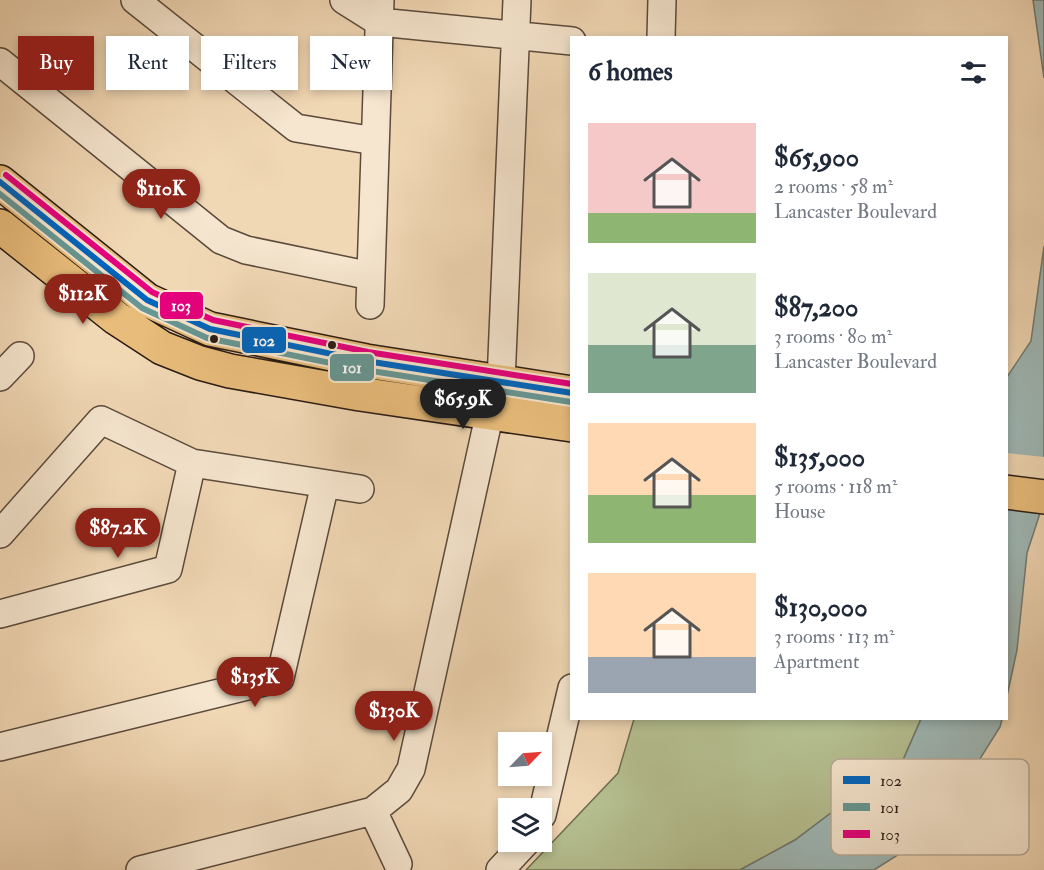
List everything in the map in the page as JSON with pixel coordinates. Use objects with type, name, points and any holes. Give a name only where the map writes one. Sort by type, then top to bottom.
[{"type":"main road","points":[[0,182],[147,300],[210,329],[366,361],[501,381],[568,409]]},
{"type":"main road","points":[[0,226],[116,318],[162,348],[191,359],[254,375],[490,412],[568,409]]},
{"type":"main road","points":[[1008,470],[1044,474]]},
{"type":"main road","points":[[1008,492],[1044,497]]},
{"type":"street","points":[[135,0],[296,128],[375,141]]},
{"type":"street","points":[[344,0],[380,11],[515,34],[570,41]]},
{"type":"street","points":[[501,381],[517,0]]},
{"type":"street","points":[[661,36],[662,0]]},
{"type":"street","points":[[370,305],[380,11]]},
{"type":"street","points":[[0,62],[221,240],[246,250],[371,276]]},
{"type":"street","points":[[140,870],[373,811],[399,790],[411,769],[490,412]]},
{"type":"street","points":[[0,534],[101,420],[192,463],[360,489]]},
{"type":"street","points":[[0,614],[168,569],[192,463]]},
{"type":"street","points":[[0,747],[280,678],[325,483]]},
{"type":"street","points":[[546,798],[570,696]]},
{"type":"street","points":[[373,811],[398,864]]},
{"type":"street","points":[[500,870],[517,852]]},
{"type":"green space","points":[[634,720],[921,720],[904,759],[831,759],[831,813],[795,840],[740,870],[526,870],[543,852],[552,852],[552,843],[618,773]]},
{"type":"water","points":[[1033,0],[1044,0],[1044,78]]},
{"type":"water","points":[[1044,246],[1044,501],[1027,553],[1017,650],[1008,691],[1008,376],[1031,341]]},
{"type":"water","points":[[921,720],[1002,720],[1000,727],[980,759],[904,759]]},
{"type":"water","points":[[831,813],[831,855],[898,855],[874,870],[740,870],[795,840]]},
{"type":"pier","points":[[1008,453],[1044,457],[1044,508],[1008,503]]},
{"type":"transit line","name":"103","points":[[6,175],[152,292],[213,320],[368,352],[570,384]]},
{"type":"transit line","name":"102","points":[[0,182],[147,300],[210,329],[366,361],[570,393]]},
{"type":"transit line","name":"101","points":[[0,194],[142,308],[207,338],[365,370],[570,402]]}]
